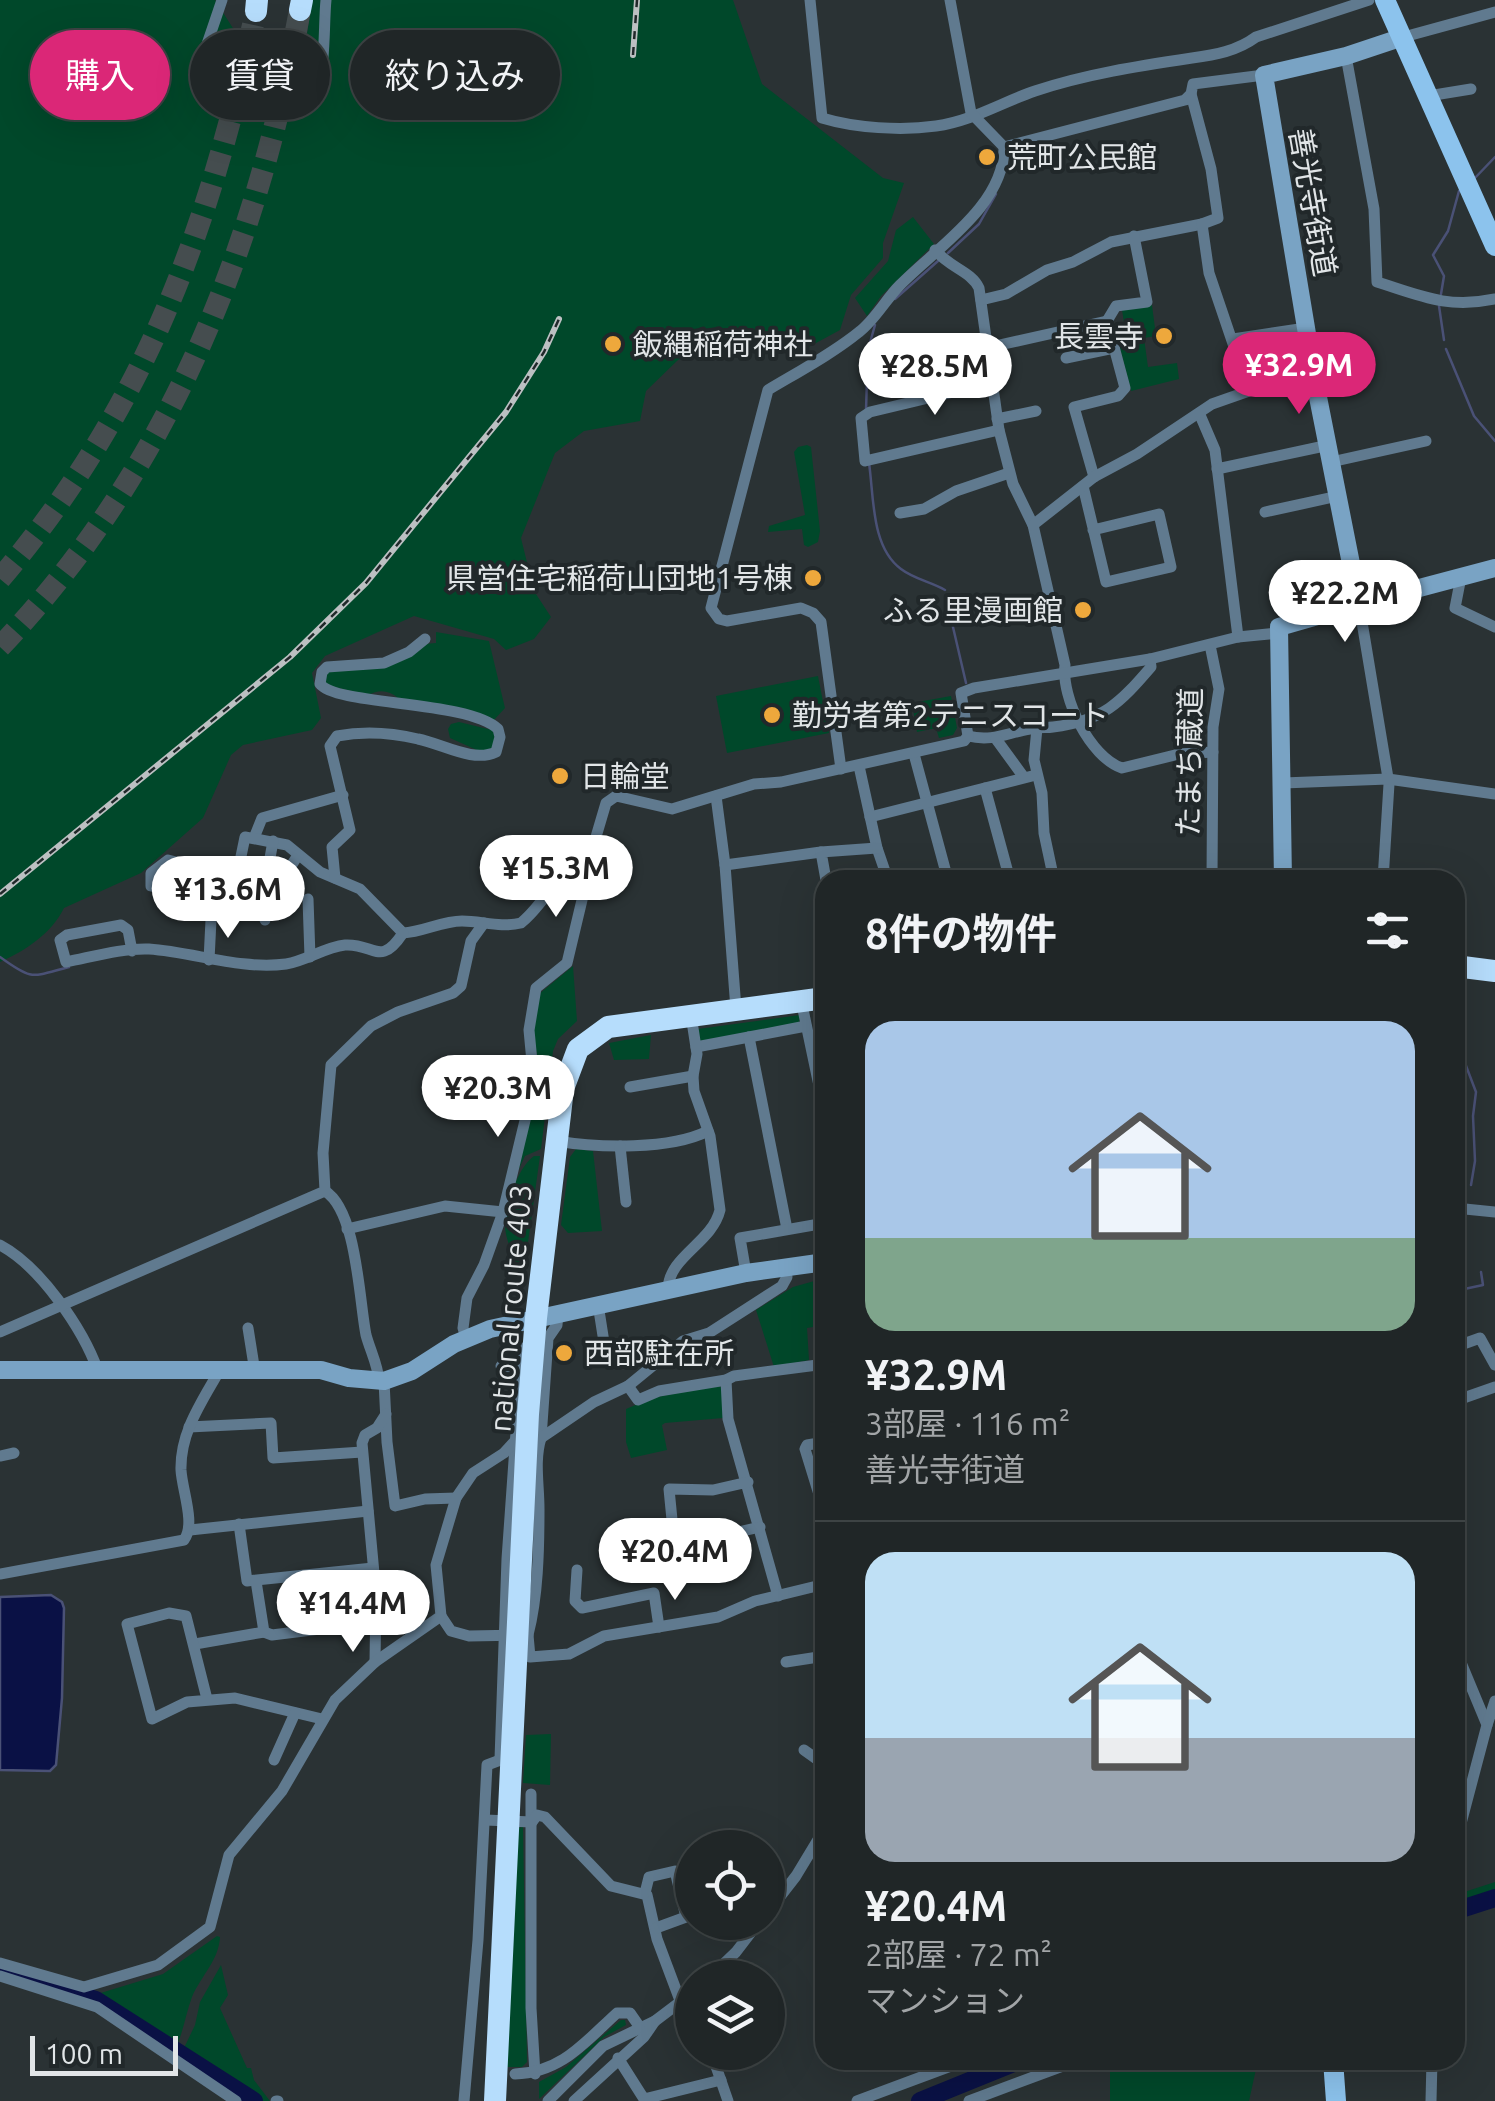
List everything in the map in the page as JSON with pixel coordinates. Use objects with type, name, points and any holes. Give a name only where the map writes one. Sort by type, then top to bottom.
[{"type":"highway","points":[[1465,968],[1495,972]]},
{"type":"highway","name":"national route 403","points":[[517,1825],[506,1759],[527,1440],[556,1141],[562,1089],[570,1064],[578,1048],[608,1027],[815,999]]},
{"type":"highway","points":[[486,2101],[486,1941],[517,1825]]},
{"type":"highway","points":[[495,2101],[517,1825]]},
{"type":"main road","points":[[1385,0],[1495,246]]},
{"type":"main road","points":[[1334,2070],[1336,2101]]},
{"type":"street","points":[[222,0],[205,50],[230,94],[266,108],[289,106],[305,96],[320,78],[326,0]]},
{"type":"street","points":[[810,0],[822,118],[880,127],[914,127],[976,118],[988,109],[1033,92],[1102,73],[1215,55],[1245,46],[1256,37],[1369,0]]},
{"type":"street","points":[[842,769],[821,622],[801,608],[727,621],[719,619],[711,608],[768,390],[858,333],[882,303],[940,255],[974,218],[1004,160],[1004,147],[971,114],[950,0]]},
{"type":"street","points":[[1004,147],[1185,100],[1192,89],[1346,56],[1493,8]]},
{"type":"street","points":[[1346,56],[1376,219],[1377,282],[1439,303],[1473,304],[1495,299]]},
{"type":"street","points":[[981,300],[1006,294],[1047,270],[1073,262],[1111,242],[1168,233],[1218,218],[1186,59]]},
{"type":"street","name":"善光寺街道","points":[[1264,75],[1358,604]]},
{"type":"street","points":[[1428,96],[1471,89]]},
{"type":"street","points":[[1033,525],[1094,477],[1212,404],[1249,391],[1210,273],[1202,224]]},
{"type":"street","points":[[1094,477],[1074,408],[1118,396],[1125,388],[1107,321],[1116,306],[1147,302],[1134,236]]},
{"type":"street","points":[[940,255],[976,280],[1009,473],[1033,525],[1052,601],[1064,680],[1080,722],[1104,758],[1122,768],[1179,754],[1213,752]]},
{"type":"street","points":[[986,348],[1107,321]]},
{"type":"street","points":[[1233,339],[1306,328]]},
{"type":"street","points":[[1066,358],[1114,348]]},
{"type":"street","points":[[991,383],[866,414],[862,448],[869,460],[1036,411]]},
{"type":"street","points":[[1200,414],[1216,450],[1238,637]]},
{"type":"street","points":[[1217,469],[1426,441]]},
{"type":"street","points":[[900,513],[924,509],[956,490],[1009,473]]},
{"type":"street","points":[[1083,486],[1093,530],[1106,582],[1171,567],[1159,514],[1093,530]]},
{"type":"street","points":[[1264,512],[1338,496]]},
{"type":"street","points":[[1283,870],[1278,634],[1284,624],[1495,568]]},
{"type":"street","points":[[1460,576],[1455,608],[1495,627]]},
{"type":"street","points":[[1358,604],[1388,779],[1383,870]]},
{"type":"street","points":[[466,1338],[466,1298],[484,1265],[503,1212],[534,1083],[529,1030],[536,988],[567,964],[585,874],[606,802],[616,796],[672,809],[754,784],[914,754],[964,741],[968,736],[961,693],[964,691],[1150,659],[1238,637],[1278,634]]},
{"type":"street","points":[[335,878],[332,847],[350,830],[330,746],[342,734],[390,734],[481,757],[496,752],[500,738],[492,724],[397,701],[330,693],[320,684],[327,667],[384,664],[424,639]]},
{"type":"street","name":"たまち蔵道","points":[[1210,646],[1219,690],[1213,752],[1212,870]]},
{"type":"street","points":[[968,736],[996,739],[1080,722],[1110,711],[1151,668],[1150,659]]},
{"type":"street","points":[[1030,776],[1037,728]]},
{"type":"street","points":[[996,739],[1042,793],[1044,833],[1052,870]]},
{"type":"street","points":[[914,754],[945,870]]},
{"type":"street","points":[[859,766],[885,870]]},
{"type":"street","points":[[870,817],[1030,776]]},
{"type":"street","points":[[1283,783],[1388,779],[1495,794]]},
{"type":"street","points":[[985,788],[1007,870]]},
{"type":"street","points":[[254,838],[262,818],[343,795]]},
{"type":"street","points":[[716,796],[726,865],[736,1010]]},
{"type":"street","points":[[238,871],[245,837],[287,845],[320,872],[360,888],[404,933],[458,921],[509,926],[520,923],[548,890],[574,875],[585,874]]},
{"type":"street","points":[[265,920],[264,874],[273,841]]},
{"type":"street","points":[[726,865],[877,848]]},
{"type":"street","points":[[822,852],[825,870]]},
{"type":"street","points":[[215,902],[151,886],[151,873],[168,860],[223,874],[289,871],[298,855]]},
{"type":"street","points":[[210,960],[215,902],[223,874]]},
{"type":"street","points":[[308,900],[310,957]]},
{"type":"street","points":[[325,1191],[323,1153],[332,1065],[380,1021],[452,994],[460,986],[472,941],[484,923]]},
{"type":"street","points":[[132,950],[128,930],[121,925],[67,935],[60,940],[66,962],[148,949],[210,960],[286,964],[346,945],[386,952],[394,948],[404,933]]},
{"type":"street","points":[[801,1000],[815,1058]]},
{"type":"street","points":[[668,1289],[668,1278],[675,1266],[700,1244],[719,1216],[708,1131],[692,1076],[696,1047],[691,1015]]},
{"type":"street","points":[[696,1047],[806,1026]]},
{"type":"street","points":[[749,1037],[786,1229]]},
{"type":"street","points":[[630,1087],[692,1076]]},
{"type":"street","points":[[556,1141],[620,1146],[693,1138],[708,1131]]},
{"type":"street","points":[[620,1146],[626,1202]]},
{"type":"street","points":[[325,1191],[332,1196],[347,1229],[356,1262],[367,1336],[382,1381],[395,1506],[425,1498],[456,1498]]},
{"type":"street","points":[[0,1332],[325,1191]]},
{"type":"street","points":[[347,1229],[444,1206],[503,1212]]},
{"type":"street","points":[[1465,1209],[1495,1212]]},
{"type":"street","points":[[746,1273],[740,1238],[815,1224]]},
{"type":"street","points":[[0,1244],[25,1262],[62,1305],[98,1371]]},
{"type":"street","points":[[0,1370],[321,1370],[382,1381],[412,1371],[466,1338],[598,1304],[815,1262]]},
{"type":"street","points":[[785,1266],[787,1277],[782,1286],[708,1332],[684,1340],[628,1386],[473,1473],[456,1498],[436,1565],[440,1616],[451,1631],[469,1636],[517,1635],[530,1657],[569,1654],[604,1636],[718,1617],[815,1587]]},
{"type":"street","points":[[598,1304],[606,1355]]},
{"type":"street","points":[[527,1440],[520,1366],[539,1320]]},
{"type":"street","points":[[248,1328],[255,1372]]},
{"type":"street","points":[[1465,1343],[1480,1338],[1495,1365]]},
{"type":"street","points":[[628,1386],[638,1400],[659,1391],[815,1365]]},
{"type":"street","points":[[501,1366],[520,1366]]},
{"type":"street","points":[[0,1574],[184,1540],[190,1530],[181,1468],[189,1427],[218,1372]]},
{"type":"street","points":[[726,1380],[728,1418],[778,1596]]},
{"type":"street","points":[[1465,1397],[1495,1386]]},
{"type":"street","points":[[375,1662],[376,1622],[362,1439],[377,1428],[386,1414]]},
{"type":"street","points":[[189,1427],[271,1424],[273,1458],[362,1452]]},
{"type":"street","points":[[815,1444],[805,1449],[815,1482]]},
{"type":"street","points":[[0,1456],[14,1453]]},
{"type":"street","points":[[748,1482],[713,1490],[669,1489],[674,1540],[760,1527]]},
{"type":"street","points":[[190,1530],[368,1511]]},
{"type":"street","points":[[239,1524],[247,1581],[372,1568]]},
{"type":"street","points":[[577,1570],[574,1601],[582,1608],[654,1594],[659,1627]]},
{"type":"street","points":[[256,1580],[264,1632]]},
{"type":"street","points":[[207,1699],[186,1616],[169,1612],[127,1624],[152,1718],[187,1702],[235,1698],[322,1719]]},
{"type":"street","points":[[0,1963],[84,1987],[158,1965],[210,1927],[228,1855],[282,1791],[342,1691],[440,1616]]},
{"type":"street","points":[[195,1644],[264,1632],[376,1622]]},
{"type":"street","points":[[786,1662],[815,1658]]},
{"type":"street","points":[[1465,1673],[1486,1725]]},
{"type":"street","points":[[1465,1688],[1470,1686]]},
{"type":"street","points":[[1465,1807],[1495,1700]]},
{"type":"street","points":[[274,1760],[294,1713]]},
{"type":"street","points":[[804,1750],[815,1758]]},
{"type":"street","points":[[464,2101],[472,2072],[486,1941],[487,1765],[506,1759]]},
{"type":"street","points":[[531,1794],[517,1825],[535,2074]]},
{"type":"street","points":[[484,1820],[517,1825],[538,1815],[545,1816],[612,1886],[645,1894]]},
{"type":"street","points":[[785,1890],[815,1845]]},
{"type":"street","points":[[656,1928],[686,1917],[675,1871],[649,1876],[645,1894],[656,1928],[675,1986]]},
{"type":"street","points":[[728,1960],[745,1940]]},
{"type":"street","points":[[0,1976],[97,2006],[236,2101]]},
{"type":"street","points":[[548,2101],[603,2046],[675,2008]]},
{"type":"street","points":[[515,2074],[535,2074],[567,2060],[618,2013],[630,2014],[639,2026]]},
{"type":"street","points":[[574,2101],[644,2038],[655,2022]]},
{"type":"street","points":[[618,2058],[644,2099],[721,2080]]},
{"type":"street","points":[[717,2070],[728,2101]]},
{"type":"street","points":[[857,2101],[940,2070]]},
{"type":"street","points":[[970,2101],[1052,2070]]},
{"type":"street","points":[[1431,2101],[1432,2070]]},
{"type":"green space","points":[[0,0],[215,0],[234,30],[190,30],[190,120],[330,120],[330,30],[308,30],[312,0],[733,0],[762,84],[883,178],[904,183],[883,243],[883,258],[851,295],[840,330],[792,356],[775,337],[725,338],[678,360],[646,391],[640,421],[584,431],[555,453],[521,538],[534,591],[551,617],[534,639],[506,650],[494,639],[414,616],[325,656],[312,673],[321,718],[312,730],[243,745],[231,755],[203,818],[141,873],[64,908],[37,940],[0,962]]},
{"type":"green space","points":[[913,217],[934,244],[881,296],[867,316],[855,298],[888,261],[896,230]]},
{"type":"green space","points":[[1152,305],[1156,336],[1144,338],[1148,367],[1177,363],[1179,379],[1131,391],[1116,332],[1125,329],[1122,310]]},
{"type":"green space","points":[[807,445],[811,447],[820,531],[818,542],[808,547],[804,545],[802,529],[768,532],[769,526],[805,515],[794,452]]},
{"type":"green space","points":[[436,632],[489,641],[505,708],[494,720],[398,698],[387,692],[368,695],[326,685],[326,674],[331,670],[373,669],[425,644],[436,643]]},
{"type":"green space","name":"勤労者第2テニスコート","points":[[818,676],[829,733],[727,753],[716,696]]},
{"type":"green space","points":[[951,696],[957,728],[953,735],[939,738],[936,728],[917,732],[912,703]]},
{"type":"green space","points":[[459,722],[492,730],[496,737],[492,749],[479,751],[450,738],[448,729]]},
{"type":"green space","points":[[573,966],[577,1021],[558,1039],[553,1051],[541,1149],[525,1156],[516,1175],[540,1075],[533,1031],[539,994]]},
{"type":"green space","points":[[800,1015],[799,1024],[700,1041],[698,1029]]},
{"type":"green space","points":[[651,1035],[649,1059],[614,1060],[609,1043]]},
{"type":"green space","points":[[576,1149],[593,1151],[602,1231],[568,1233],[561,1225],[570,1157]]},
{"type":"green space","points":[[534,1156],[540,1156],[524,1271],[518,1270],[505,1223],[514,1187]]},
{"type":"green space","points":[[815,1281],[815,1327],[807,1328],[809,1360],[774,1367],[756,1310],[793,1287]]},
{"type":"green space","points":[[722,1387],[723,1418],[665,1423],[662,1425],[667,1450],[631,1458],[626,1442],[626,1409],[652,1398]]},
{"type":"green space","points":[[551,1734],[550,1785],[523,1783],[526,1735]]},
{"type":"green space","points":[[523,1827],[527,2062],[522,2067],[504,2067],[517,1828]]},
{"type":"green space","points":[[1495,1882],[1495,1907],[1465,1914],[1465,1892]]},
{"type":"green space","points":[[220,1937],[216,1953],[192,1997],[177,2045],[94,1995],[163,1974]]},
{"type":"green space","points":[[221,1965],[228,1995],[220,2008],[247,2068],[251,2068],[254,2080],[270,2101],[262,2101],[183,2050],[200,2002]]},
{"type":"green space","points":[[621,2020],[626,2025],[604,2037],[539,2099],[539,2082],[566,2067]]},
{"type":"green space","points":[[1110,2070],[1256,2070],[1249,2101],[1110,2101]]},
{"type":"shaded area","points":[[51,1595],[64,1608],[56,1765],[50,1771],[0,1770],[0,1597]]},
{"type":"waterway","points":[[1474,179],[1495,157]]},
{"type":"waterway","points":[[1441,294],[1444,276],[1433,255],[1448,231],[1459,191]]},
{"type":"waterway","points":[[948,253],[979,224],[996,194]]},
{"type":"waterway","points":[[895,299],[938,261]]},
{"type":"waterway","points":[[1439,306],[1444,340]]},
{"type":"waterway","points":[[866,410],[868,350],[875,325]]},
{"type":"waterway","points":[[1446,349],[1474,416],[1495,441]]},
{"type":"waterway","points":[[869,463],[879,535],[891,560],[911,575],[945,590]]},
{"type":"waterway","points":[[946,597],[966,683]]},
{"type":"waterway","points":[[0,957],[33,975],[69,967]]},
{"type":"waterway","points":[[1465,1063],[1476,1092],[1471,1185]]},
{"type":"waterway","points":[[1465,1289],[1483,1285],[1481,1272]]},
{"type":"waterway","points":[[1465,1908],[1495,1898]]},
{"type":"waterway","points":[[0,1970],[96,2000],[254,2101]]},
{"type":"waterway","points":[[920,2101],[996,2070]]},
{"type":"tunnel","points":[[0,647],[60,578],[112,506],[158,430],[197,351],[231,270],[258,186],[300,10]]},
{"type":"tunnel","points":[[0,579],[51,514],[95,448],[133,381],[165,312],[217,168],[256,11]]},
{"type":"railway","points":[[633,55],[637,0]]},
{"type":"railway","points":[[0,894],[290,657],[366,583],[506,412],[544,352],[559,319]]},
{"type":"place","name":"荒町公民館","points":[[987,157]]},
{"type":"place","name":"長雲寺","points":[[1164,336]]},
{"type":"place","name":"飯縄稲荷神社","points":[[613,344]]},
{"type":"place","name":"県営住宅稲荷山団地1号棟","points":[[813,578]]},
{"type":"place","name":"ふる里漫画館","points":[[1083,610]]},
{"type":"place","name":"勤労者第2テニスコート","points":[[772,715]]},
{"type":"place","name":"日輪堂","points":[[560,776]]},
{"type":"place","name":"西部駐在所","points":[[564,1353]]}]
